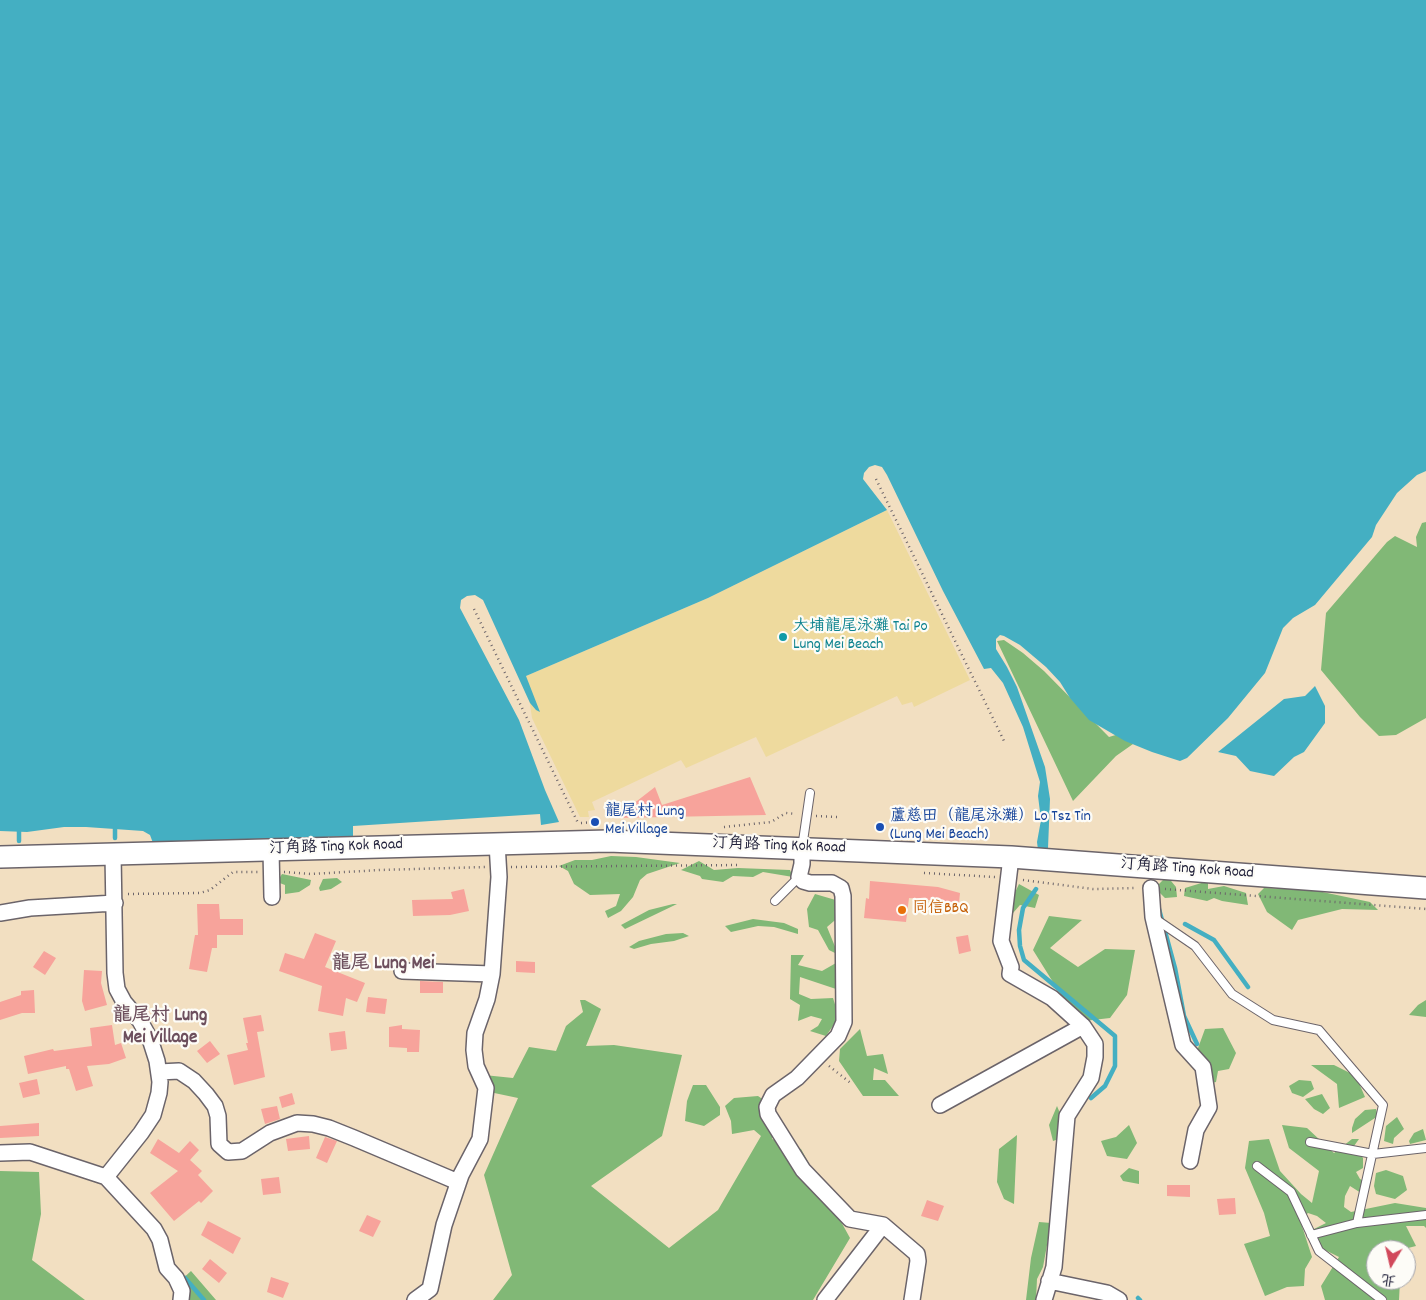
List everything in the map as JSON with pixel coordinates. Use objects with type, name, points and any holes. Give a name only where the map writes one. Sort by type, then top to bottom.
[{"type":"main road","name":"汀角路 Ting Kok Road","points":[[0,857],[497,843],[608,841],[671,843],[779,832],[803,841],[947,854],[1010,868],[1150,878],[1426,888]]},
{"type":"street","points":[[803,841],[802,864],[799,877],[810,883],[832,883],[841,888],[843,896],[844,1022],[838,1036],[797,1078],[773,1095],[767,1107],[770,1119],[802,1170],[850,1219],[883,1225],[917,1254],[918,1261],[912,1300]]},
{"type":"street","points":[[415,1300],[430,1289],[444,1225],[458,1182],[480,1139],[486,1088],[476,1066],[474,1050],[475,1033],[487,999],[492,974],[498,867],[497,843]]},
{"type":"street","points":[[271,850],[272,897]]},
{"type":"street","points":[[106,1177],[141,1133],[152,1115],[159,1093],[159,1072],[155,1050],[140,1021],[124,1002],[117,989],[115,973],[118,899],[113,854]]},
{"type":"street","points":[[1010,868],[1001,940],[1011,967],[1010,974],[1052,998],[1083,1026],[1095,1044],[1095,1057],[1091,1078],[1067,1116],[1054,1266],[1044,1300]]},
{"type":"street","points":[[1150,878],[1153,917],[1183,1045],[1203,1067],[1209,1108],[1196,1130],[1190,1161]]},
{"type":"street","points":[[0,913],[118,899]]},
{"type":"street","points":[[402,971],[492,974]]},
{"type":"street","points":[[940,1105],[1083,1026]]},
{"type":"street","points":[[159,1072],[179,1072],[194,1081],[206,1094],[215,1106],[218,1116],[219,1144],[228,1152],[242,1151],[270,1133],[297,1124],[313,1124],[329,1128],[458,1182]]},
{"type":"street","points":[[0,1153],[30,1152],[106,1177],[154,1229],[160,1240],[167,1268],[176,1278],[182,1291],[180,1300]]},
{"type":"street","points":[[825,1300],[883,1225]]},
{"type":"street","points":[[1049,1282],[1107,1292],[1119,1300]]},
{"type":"lane","points":[[803,841],[810,793]]},
{"type":"lane","points":[[775,901],[799,877]]},
{"type":"lane","points":[[1153,917],[1195,946],[1232,994],[1273,1020],[1319,1030],[1383,1105],[1357,1223]]},
{"type":"lane","points":[[1310,1142],[1373,1154],[1426,1148]]},
{"type":"lane","points":[[1257,1166],[1291,1192],[1319,1251],[1382,1300]]},
{"type":"lane","points":[[1311,1234],[1357,1223],[1426,1215]]},
{"type":"path","points":[[876,479],[1004,741]]},
{"type":"path","points":[[474,609],[578,824]]},
{"type":"path","points":[[118,899],[200,893],[210,890],[233,872],[311,874],[498,867],[744,865]]},
{"type":"path","points":[[923,872],[1010,868],[1093,889],[1150,878],[1426,909]]},
{"type":"path","points":[[818,1057],[852,1084]]},
{"type":"green space","points":[[1426,522],[1426,718],[1396,735],[1379,736],[1360,717],[1321,670],[1326,613],[1387,542],[1395,536],[1417,547],[1416,537],[1422,523]]},
{"type":"green space","points":[[1004,640],[1044,671],[1109,737],[1119,734],[1133,744],[1116,756],[1073,801],[997,641]]},
{"type":"green space","points":[[611,856],[636,857],[680,863],[647,874],[640,880],[633,897],[621,911],[608,918],[605,911],[616,906],[620,894],[590,895],[574,884],[568,871],[559,866],[575,860],[592,860]]},
{"type":"green space","points":[[699,861],[714,870],[738,868],[790,870],[793,877],[763,872],[753,877],[733,876],[723,882],[702,879],[700,876],[681,870]]},
{"type":"green space","points":[[282,874],[311,880],[310,885],[299,892],[285,894],[285,885],[277,882]]},
{"type":"green space","points":[[1167,876],[1176,887],[1177,897],[1165,898],[1159,892],[1149,894]]},
{"type":"green space","points":[[337,878],[342,882],[331,889],[320,891],[319,888],[323,879]]},
{"type":"green space","points":[[1208,881],[1208,889],[1224,886],[1246,893],[1248,905],[1214,898],[1207,901],[1184,896],[1185,888]]},
{"type":"green space","points":[[1019,884],[1039,895],[1035,908],[1020,905],[1013,913],[1010,903]]},
{"type":"green space","points":[[1264,888],[1313,890],[1370,902],[1378,910],[1342,909],[1298,920],[1292,930],[1267,912],[1258,894]]},
{"type":"green space","points":[[815,894],[839,901],[841,915],[827,927],[836,949],[835,953],[829,950],[818,930],[809,927],[807,909]]},
{"type":"green space","points":[[677,904],[625,929],[621,925],[649,910]]},
{"type":"green space","points":[[1049,916],[1082,920],[1050,948],[1078,967],[1105,949],[1135,950],[1127,995],[1110,1018],[1084,1021],[1066,1003],[1033,950]]},
{"type":"green space","points":[[753,919],[784,923],[798,929],[798,934],[774,927],[758,926],[731,932],[725,926]]},
{"type":"green space","points":[[683,933],[689,936],[634,949],[629,947],[639,941],[666,934]]},
{"type":"green space","points":[[791,955],[804,955],[798,965],[822,971],[836,963],[851,984],[844,993],[800,977],[799,994],[811,999],[833,998],[839,1017],[826,1036],[810,1031],[818,1026],[822,1019],[811,1016],[798,1021],[800,1005],[790,999]]},
{"type":"green space","points":[[580,1000],[585,1000],[601,1009],[586,1046],[614,1045],[682,1055],[662,1136],[591,1186],[669,1248],[718,1210],[761,1136],[754,1130],[732,1134],[731,1121],[725,1106],[734,1098],[758,1096],[774,1107],[759,1111],[778,1122],[772,1139],[801,1149],[850,1238],[813,1300],[493,1300],[512,1275],[484,1175],[518,1098],[480,1090],[484,1075],[513,1078],[529,1047],[556,1051],[566,1026],[583,1012]]},
{"type":"green space","points":[[1426,1000],[1426,1017],[1409,1015],[1418,1005]]},
{"type":"green space","points":[[1223,1028],[1236,1053],[1229,1069],[1218,1071],[1216,1082],[1201,1085],[1194,1059],[1205,1029]]},
{"type":"green space","points":[[860,1029],[867,1056],[883,1054],[888,1074],[874,1068],[873,1080],[885,1080],[899,1096],[863,1096],[839,1061],[840,1049]]},
{"type":"green space","points":[[1311,1065],[1334,1065],[1356,1076],[1365,1097],[1339,1108],[1337,1084]]},
{"type":"green space","points":[[1299,1080],[1311,1081],[1314,1089],[1303,1097],[1292,1093],[1289,1086]]},
{"type":"green space","points":[[693,1085],[706,1085],[720,1107],[720,1115],[704,1126],[685,1121],[687,1101]]},
{"type":"green space","points":[[1322,1094],[1330,1108],[1323,1114],[1314,1109],[1305,1099]]},
{"type":"green space","points":[[1057,1106],[1062,1118],[1059,1139],[1053,1141],[1049,1125]]},
{"type":"green space","points":[[1376,1109],[1378,1116],[1352,1133],[1355,1119],[1365,1110]]},
{"type":"green space","points":[[1397,1117],[1404,1129],[1394,1138],[1393,1144],[1384,1141],[1386,1126]]},
{"type":"green space","points":[[1129,1125],[1137,1143],[1127,1159],[1107,1156],[1101,1141],[1116,1137]]},
{"type":"green space","points":[[1282,1125],[1307,1128],[1334,1153],[1352,1139],[1359,1139],[1354,1146],[1363,1158],[1363,1168],[1356,1172],[1360,1179],[1370,1184],[1361,1193],[1350,1186],[1345,1196],[1344,1207],[1351,1212],[1395,1203],[1426,1208],[1426,1228],[1424,1226],[1406,1226],[1413,1240],[1366,1240],[1366,1290],[1400,1290],[1399,1300],[1325,1300],[1321,1286],[1339,1257],[1321,1248],[1314,1229],[1326,1223],[1317,1216],[1308,1213],[1300,1220],[1312,1257],[1305,1269],[1304,1286],[1287,1287],[1265,1296],[1244,1244],[1270,1236],[1264,1213],[1245,1168],[1249,1141],[1269,1139],[1280,1171],[1312,1203],[1319,1171],[1289,1148]]},
{"type":"green space","points":[[1423,1129],[1426,1140],[1410,1144],[1409,1141],[1414,1133]]},
{"type":"green space","points":[[1017,1135],[1014,1204],[1004,1199],[997,1182],[999,1149]]},
{"type":"green space","points":[[1129,1168],[1139,1171],[1139,1184],[1123,1181],[1120,1176]]},
{"type":"green space","points":[[1386,1170],[1403,1176],[1407,1190],[1395,1199],[1376,1194],[1374,1186],[1376,1173]]},
{"type":"green space","points":[[0,1171],[39,1172],[41,1214],[32,1260],[85,1300],[0,1300]]},
{"type":"green space","points":[[1039,1222],[1051,1223],[1043,1267],[1037,1279],[1036,1300],[1026,1300],[1031,1258]]},
{"type":"green space","points":[[191,1271],[216,1300],[184,1300],[178,1283]]},
{"type":"sand","name":"大埔龍尾泳灘 Tai Po Lung Mei Beach","points":[[887,510],[970,680],[914,707],[912,702],[902,705],[897,696],[766,757],[756,737],[686,768],[681,760],[592,802],[595,810],[588,811],[589,817],[580,817],[532,718],[526,676],[708,598]]},
{"type":"water","points":[[0,0],[1426,0],[1426,471],[1417,475],[1397,493],[1376,525],[1372,537],[1315,605],[1293,618],[1283,628],[1265,673],[1228,718],[1187,758],[1180,761],[1125,741],[1089,720],[1046,667],[1020,645],[1004,636],[1000,635],[996,639],[996,649],[1017,687],[1045,767],[1050,799],[1048,848],[1046,851],[1038,850],[1037,842],[1041,820],[1038,796],[1040,782],[1023,727],[1003,683],[991,668],[984,669],[943,591],[887,475],[882,467],[875,465],[869,467],[864,473],[863,479],[887,510],[708,598],[526,676],[540,712],[530,703],[483,600],[475,595],[467,596],[461,600],[460,608],[519,720],[559,822],[541,825],[540,814],[353,826],[353,836],[153,843],[150,835],[143,831],[64,827],[27,832],[0,831]]},
{"type":"water","points":[[1315,686],[1325,706],[1325,723],[1304,752],[1294,757],[1274,776],[1250,771],[1236,756],[1218,752],[1284,699],[1305,696]]},
{"type":"building","points":[[750,777],[766,815],[615,818],[655,787],[662,805]]},
{"type":"building","points":[[870,881],[938,887],[960,893],[959,903],[909,898],[906,922],[864,918],[866,898],[869,899]]},
{"type":"building","points":[[464,889],[469,911],[450,915],[413,916],[412,900],[453,899],[451,892]]},
{"type":"building","points":[[197,904],[219,904],[220,919],[243,919],[243,935],[217,935],[217,948],[212,948],[207,972],[189,969],[195,935],[198,935]]},
{"type":"building","points":[[315,933],[336,941],[325,967],[365,983],[357,1002],[346,998],[343,1016],[318,1011],[322,986],[279,971],[285,953],[304,959]]},
{"type":"building","points":[[968,935],[971,951],[959,954],[956,937]]},
{"type":"building","points":[[44,951],[56,958],[45,975],[33,967]]},
{"type":"building","points":[[516,961],[535,962],[535,973],[516,972]]},
{"type":"building","points":[[84,970],[102,971],[101,983],[107,1005],[85,1011],[82,1001]]},
{"type":"building","points":[[420,981],[443,982],[443,993],[420,993]]},
{"type":"building","points":[[34,990],[35,1013],[22,1013],[0,1020],[0,1002],[21,995],[21,991]]},
{"type":"building","points":[[368,997],[387,999],[385,1014],[366,1012]]},
{"type":"building","points":[[261,1015],[264,1031],[257,1032],[265,1077],[234,1085],[227,1055],[248,1050],[243,1018]]},
{"type":"building","points":[[112,1025],[115,1045],[121,1043],[126,1058],[109,1064],[87,1066],[93,1086],[76,1091],[69,1069],[66,1069],[66,1066],[28,1074],[24,1056],[53,1049],[54,1051],[92,1046],[90,1028]]},
{"type":"building","points":[[402,1025],[402,1029],[420,1030],[419,1052],[407,1052],[407,1048],[389,1047],[389,1027]]},
{"type":"building","points":[[345,1031],[347,1049],[331,1051],[329,1033]]},
{"type":"building","points":[[210,1041],[220,1054],[207,1063],[197,1051]]},
{"type":"building","points":[[37,1079],[40,1094],[23,1098],[19,1083]]},
{"type":"building","points":[[292,1093],[295,1104],[282,1108],[279,1097]]},
{"type":"building","points":[[277,1106],[280,1119],[265,1124],[261,1109]]},
{"type":"building","points":[[39,1123],[39,1136],[0,1138],[0,1126]]},
{"type":"building","points":[[309,1136],[310,1149],[288,1151],[286,1139]]},
{"type":"building","points":[[325,1137],[337,1141],[327,1163],[316,1158]]},
{"type":"building","points":[[158,1139],[179,1153],[190,1141],[199,1150],[190,1160],[202,1171],[198,1175],[213,1191],[201,1203],[199,1201],[174,1221],[150,1193],[178,1171],[150,1153]]},
{"type":"building","points":[[279,1177],[281,1193],[263,1195],[261,1179]]},
{"type":"building","points":[[1167,1185],[1190,1185],[1190,1197],[1167,1196]]},
{"type":"building","points":[[1235,1198],[1236,1214],[1219,1215],[1217,1199]]},
{"type":"building","points":[[927,1200],[944,1206],[938,1221],[921,1216]]},
{"type":"building","points":[[367,1215],[381,1221],[373,1237],[359,1231]]},
{"type":"building","points":[[208,1221],[241,1238],[233,1254],[201,1235]]},
{"type":"building","points":[[210,1259],[227,1273],[219,1283],[202,1269]]},
{"type":"building","points":[[271,1277],[289,1283],[283,1298],[267,1292]]},
{"type":"waterway","points":[[115,829],[115,838]]},
{"type":"waterway","points":[[19,831],[19,841]]},
{"type":"waterway","points":[[1036,889],[1023,908],[1019,930],[1020,946],[1024,960],[1115,1036],[1115,1066],[1105,1086],[1091,1098]]},
{"type":"waterway","points":[[1159,909],[1175,968],[1184,1016],[1197,1044]]},
{"type":"waterway","points":[[1185,924],[1214,940],[1248,987]]},
{"type":"waterway","points":[[185,1278],[204,1300]]},
{"type":"place","name":"大埔龍尾泳灘 Tai Po Lung Mei Beach","points":[[783,637]]},
{"type":"place","name":"龍尾村 Lung Mei Village","points":[[595,822]]},
{"type":"place","name":"蘆慈田（龍尾泳灘）Lo Tsz Tin (Lung Mei Beach)","points":[[880,827]]},
{"type":"place","name":"同信BBQ","points":[[902,910]]},
{"type":"district","name":"龍尾 Lung Mei","points":[[383,965]]},
{"type":"district","name":"龍尾村 Lung Mei Village","points":[[160,1028]]}]
